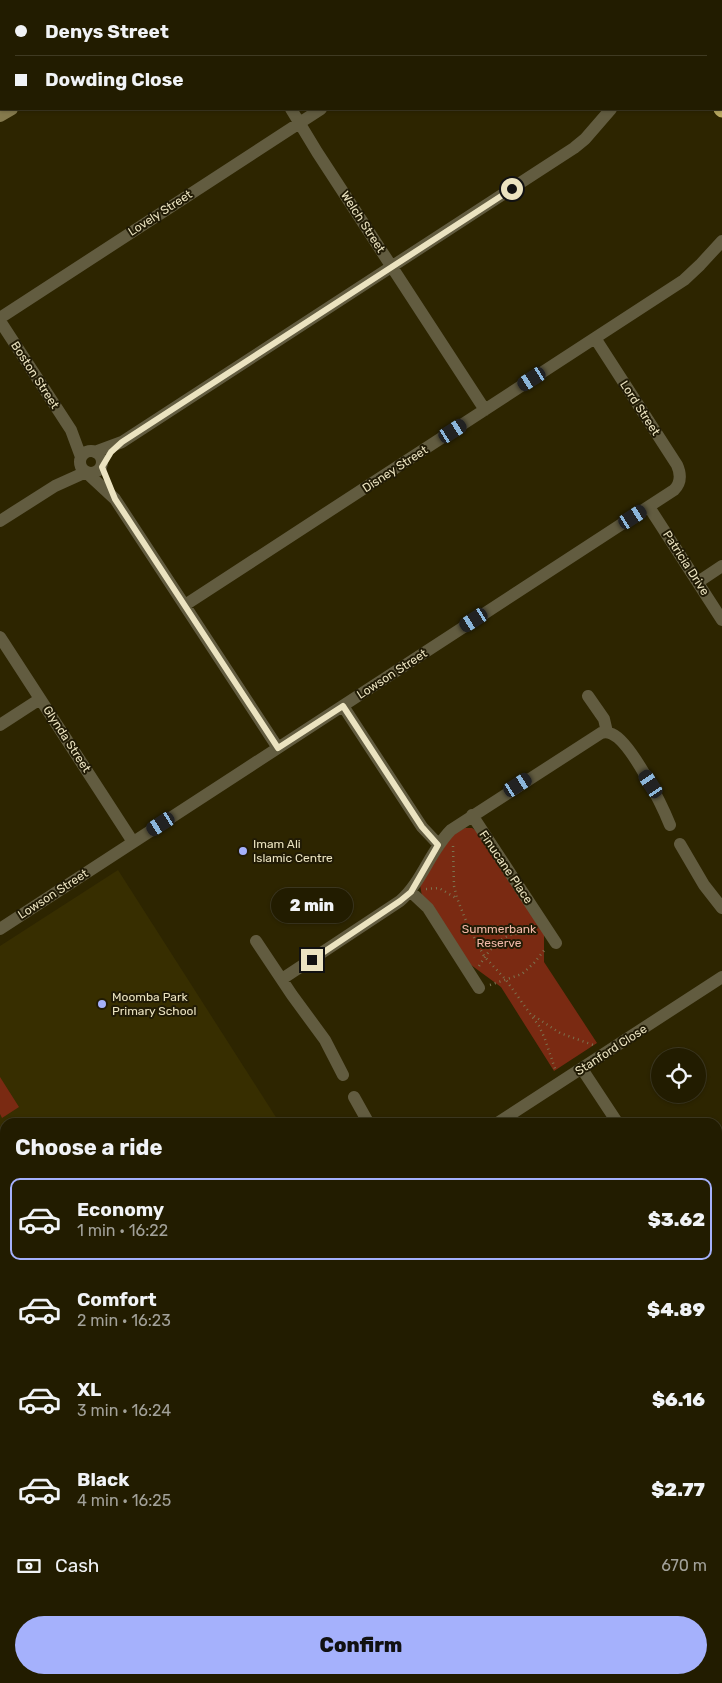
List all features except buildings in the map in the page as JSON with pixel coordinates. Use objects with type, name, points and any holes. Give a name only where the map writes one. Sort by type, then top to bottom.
[{"type":"street","name":"Welch Street","points":[[292,110],[485,410]]},
{"type":"street","name":"Lovely Street","points":[[0,319],[320,110]]},
{"type":"street","points":[[55,486],[86,452],[122,442],[574,148],[585,139],[611,110]]},
{"type":"street","name":"Disney Street","points":[[186,605],[684,280],[722,241]]},
{"type":"street","name":"Boston Street","points":[[0,319],[71,430],[81,458]]},
{"type":"street","name":"Lord Street","points":[[595,338],[677,465],[680,480]]},
{"type":"street","name":"Boston Street","points":[[71,430],[94,451]]},
{"type":"street","points":[[0,521],[55,486],[86,472],[97,472],[122,442]]},
{"type":"street","points":[[94,451],[100,456],[115,499],[278,748]]},
{"type":"street","points":[[81,458],[81,466],[115,499]]},
{"type":"street","name":"Lowson Street","points":[[0,929],[649,507],[674,490],[680,480]]},
{"type":"street","name":"Patricia Drive","points":[[649,507],[722,620]]},
{"type":"street","points":[[698,582],[722,566]]},
{"type":"street","name":"Glynda Street","points":[[0,637],[133,842]]},
{"type":"street","points":[[588,696],[604,719],[607,732]]},
{"type":"street","points":[[0,725],[40,699]]},
{"type":"street","points":[[343,706],[422,827],[438,845]]},
{"type":"street","points":[[282,979],[411,892],[438,845],[451,830],[596,735],[607,732],[613,734],[622,742],[651,784],[670,825]]},
{"type":"street","name":"Finucane Place","points":[[472,815],[555,942]]},
{"type":"street","points":[[680,844],[685,856],[704,885],[722,908]]},
{"type":"street","points":[[411,892],[428,908],[479,988]]},
{"type":"street","points":[[256,941],[325,1040],[343,1075]]},
{"type":"street","name":"Stanford Close","points":[[505,1118],[722,977]]},
{"type":"street","points":[[582,1069],[614,1118]]},
{"type":"street","points":[[354,1096],[366,1118]]},
{"type":"path","points":[[453,843],[453,874],[457,898],[468,926],[485,956],[531,1013],[546,1038],[555,1070],[562,1081]]},
{"type":"path","points":[[424,890],[439,888],[457,898]]},
{"type":"path","points":[[468,973],[479,966],[495,945],[510,935],[528,932],[545,925]]},
{"type":"path","points":[[479,988],[506,980],[527,970],[555,942]]},
{"type":"path","points":[[531,1013],[560,1033],[584,1043],[595,1045],[603,1054]]},
{"type":"shaded area","name":"Moomba Park Primary School","points":[[118,870],[276,1118],[0,1118],[0,946]]},
{"type":"green space","name":"Summerbank Reserve","points":[[465,828],[472,828],[478,832],[544,932],[544,962],[597,1043],[554,1071],[501,987],[471,965],[422,896],[420,885],[452,835]]},
{"type":"green space","points":[[0,1077],[19,1107],[2,1118],[0,1114]]},
{"type":"place","name":"Imam Ali Islamic Centre","points":[[243,851]]},
{"type":"place","name":"Moomba Park Primary School","points":[[102,1004]]},
{"type":"route","points":[[312,960],[411,892],[438,845],[422,827],[343,706],[278,748],[115,499],[102,465],[111,452],[122,442],[512,189]]}]
